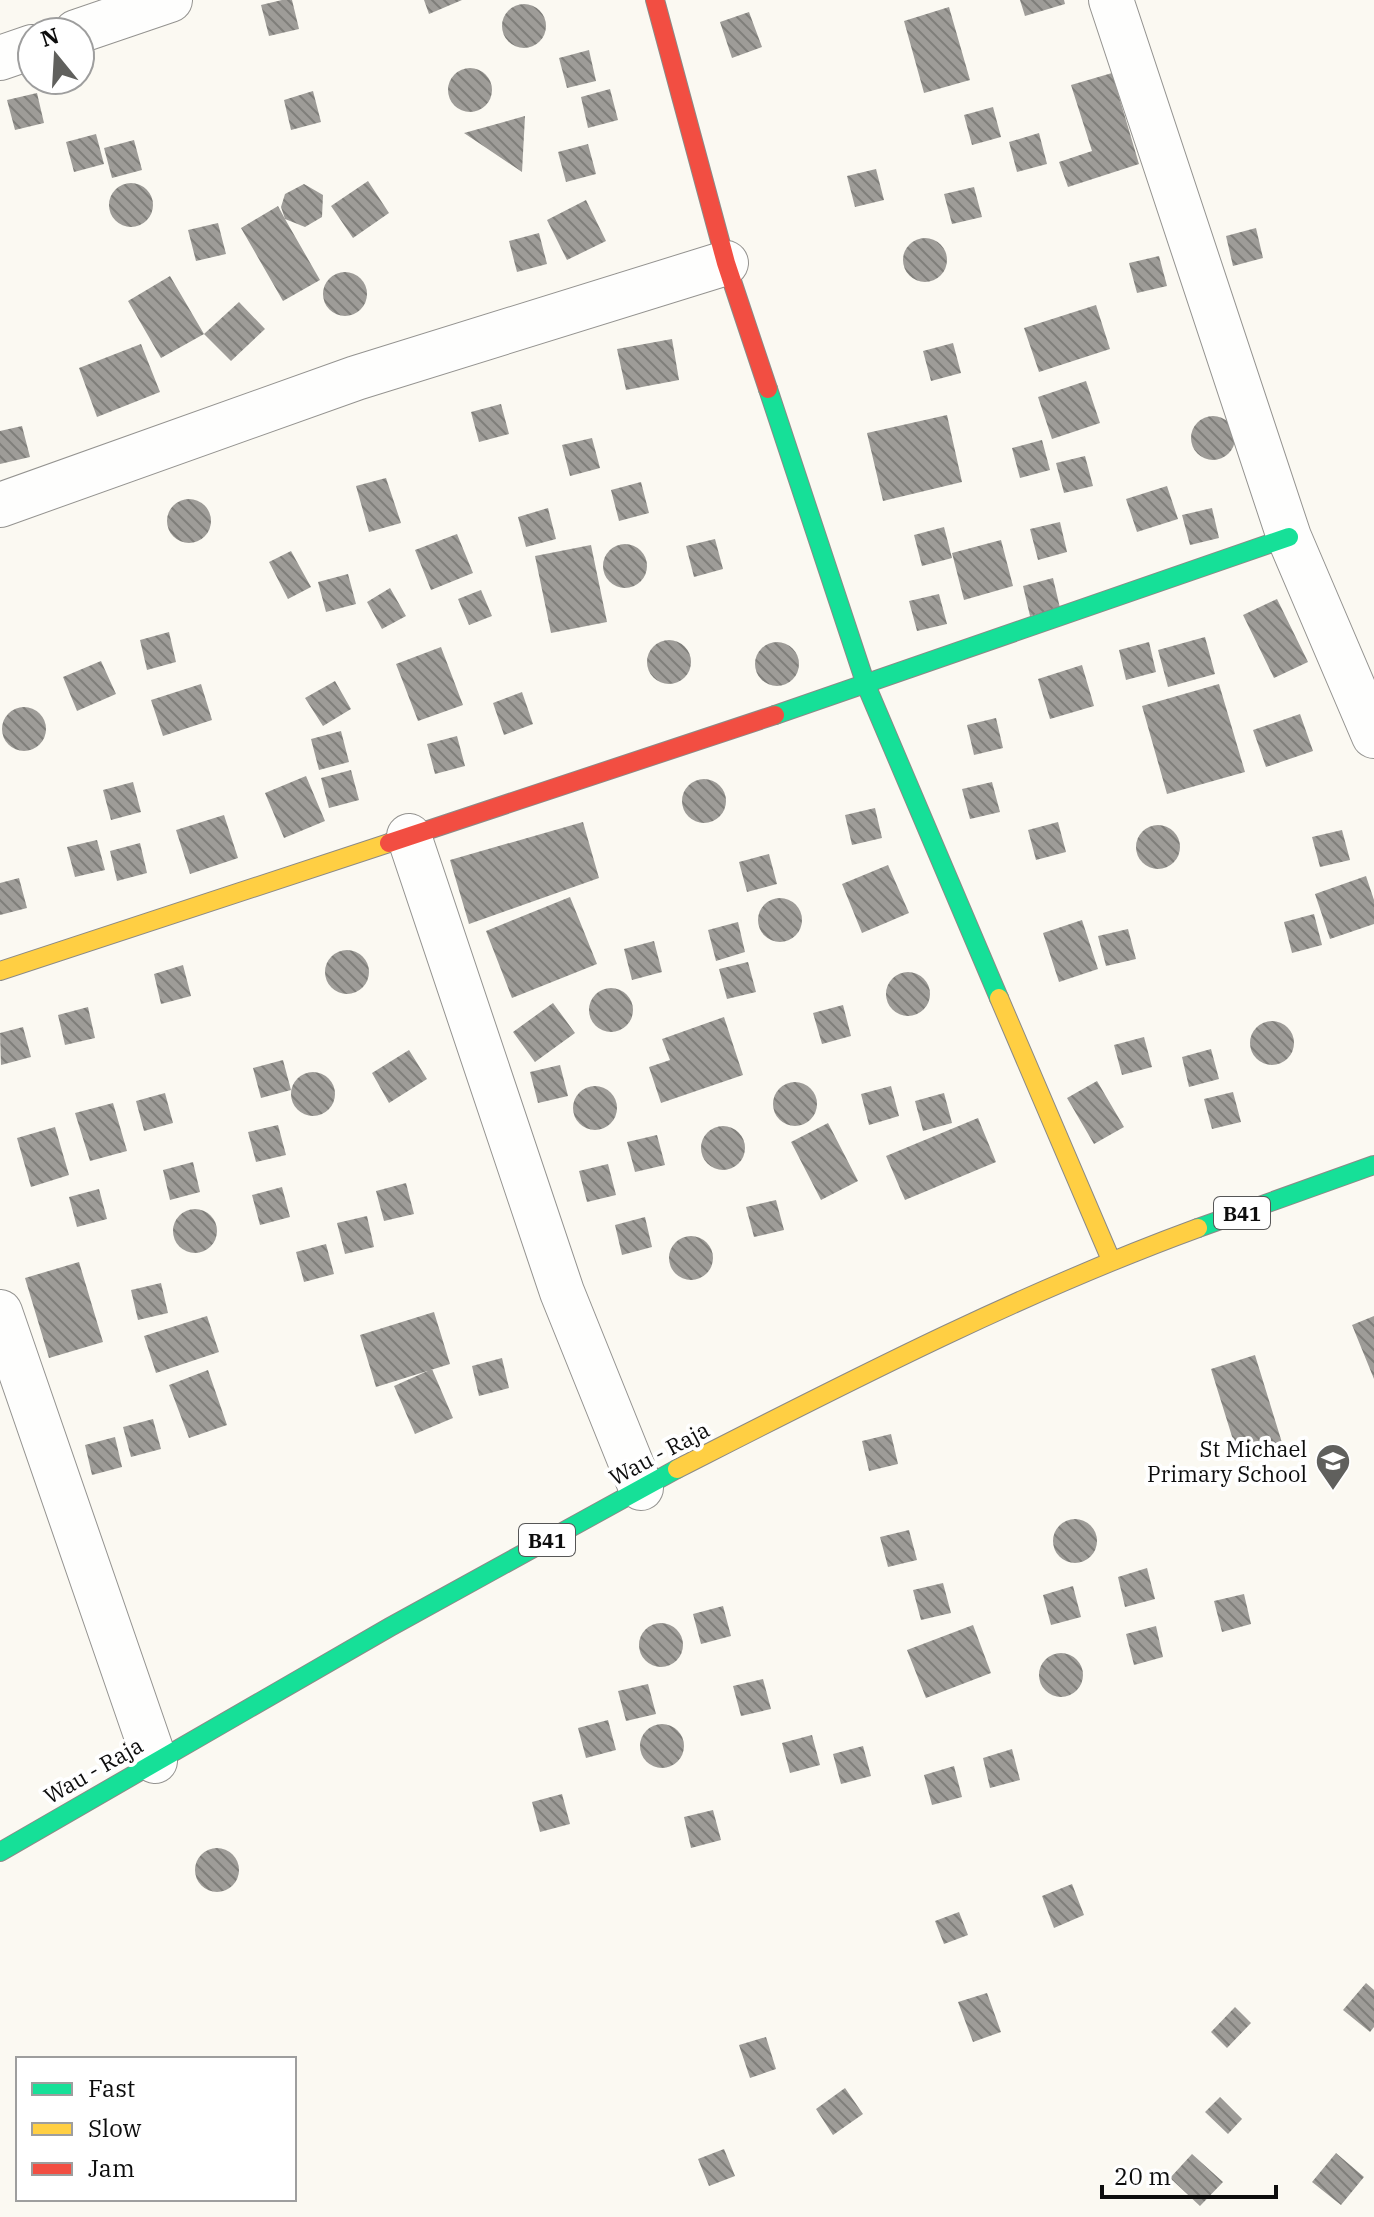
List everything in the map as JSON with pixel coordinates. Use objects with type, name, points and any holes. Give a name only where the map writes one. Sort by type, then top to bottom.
[{"type":"street","points":[[96,25],[170,0]]},
{"type":"street","points":[[655,0],[726,263],[866,685],[1111,1260]]},
{"type":"street","points":[[1111,0],[1289,537],[1374,736]]},
{"type":"street","points":[[0,505],[356,378],[726,263]]},
{"type":"street","points":[[0,971],[866,685],[1289,537]]},
{"type":"street","points":[[409,836],[562,1292],[641,1488]]},
{"type":"street","name":"Wau - Raja","points":[[0,1852],[155,1761],[641,1488],[869,1371],[1111,1260],[1374,1165]]},
{"type":"street","points":[[0,1312],[155,1761]]},
{"type":"building","points":[[292,0],[299,29],[269,36],[261,5]]},
{"type":"building","points":[[424,0],[462,0],[429,14]]},
{"type":"building","points":[[1020,0],[1064,0],[1065,4],[1025,16]]},
{"type":"building","points":[[524,4],[539,11],[546,26],[539,41],[524,48],[509,41],[502,26],[509,11]]},
{"type":"building","points":[[949,7],[970,80],[924,93],[904,21]]},
{"type":"building","points":[[749,12],[762,47],[732,58],[720,22]]},
{"type":"building","points":[[589,50],[596,81],[567,88],[559,58]]},
{"type":"building","points":[[470,68],[485,75],[492,90],[485,105],[470,112],[455,105],[448,90],[455,75]]},
{"type":"building","points":[[1112,73],[1139,164],[1068,187],[1059,162],[1092,151],[1071,85]]},
{"type":"building","points":[[610,89],[618,120],[588,128],[581,97]]},
{"type":"building","points":[[313,91],[321,122],[291,130],[284,100]]},
{"type":"building","points":[[38,96],[44,123],[15,130],[7,100]]},
{"type":"building","points":[[993,107],[1001,137],[972,145],[964,115]]},
{"type":"building","points":[[525,116],[522,172],[464,133],[493,125]]},
{"type":"building","points":[[1039,133],[1047,164],[1017,172],[1009,142]]},
{"type":"building","points":[[96,134],[104,164],[74,172],[66,142]]},
{"type":"building","points":[[134,140],[142,170],[112,178],[104,148]]},
{"type":"building","points":[[588,144],[596,174],[566,182],[558,152]]},
{"type":"building","points":[[876,169],[884,200],[855,207],[847,176]]},
{"type":"building","points":[[368,181],[389,213],[353,238],[331,206]]},
{"type":"building","points":[[131,183],[146,190],[153,205],[146,220],[131,227],[116,220],[109,205],[116,190]]},
{"type":"building","points":[[304,184],[323,195],[322,217],[305,227],[285,219],[281,207],[285,194]]},
{"type":"building","points":[[974,187],[982,217],[952,224],[944,194]]},
{"type":"building","points":[[586,200],[606,241],[567,260],[547,220]]},
{"type":"building","points":[[278,206],[320,280],[283,301],[241,228]]},
{"type":"building","points":[[218,223],[226,254],[196,261],[188,230]]},
{"type":"building","points":[[1256,228],[1263,258],[1233,266],[1226,236]]},
{"type":"building","points":[[539,233],[547,264],[517,272],[509,241]]},
{"type":"building","points":[[925,238],[940,245],[947,260],[940,275],[925,282],[910,275],[903,260],[910,245]]},
{"type":"building","points":[[1159,256],[1167,286],[1137,293],[1129,263]]},
{"type":"building","points":[[345,272],[360,279],[367,294],[360,309],[345,316],[330,309],[323,294],[330,279]]},
{"type":"building","points":[[170,276],[204,334],[161,358],[128,301]]},
{"type":"building","points":[[239,302],[265,329],[231,361],[204,334]]},
{"type":"building","points":[[1096,305],[1110,349],[1039,372],[1024,328]]},
{"type":"building","points":[[672,339],[679,380],[626,390],[617,349]]},
{"type":"building","points":[[953,343],[961,373],[931,381],[923,351]]},
{"type":"building","points":[[141,344],[160,392],[97,417],[79,368]]},
{"type":"building","points":[[1086,381],[1100,423],[1052,439],[1038,397]]},
{"type":"building","points":[[501,404],[509,434],[479,442],[471,412]]},
{"type":"building","points":[[947,415],[962,482],[883,501],[867,433]]},
{"type":"building","points":[[1213,416],[1228,423],[1235,438],[1228,453],[1213,460],[1198,453],[1191,438],[1198,423]]},
{"type":"building","points":[[22,426],[30,457],[0,464],[0,431]]},
{"type":"building","points":[[592,438],[600,468],[570,476],[562,445]]},
{"type":"building","points":[[1042,440],[1050,470],[1020,478],[1012,448]]},
{"type":"building","points":[[1085,456],[1093,486],[1064,493],[1056,463]]},
{"type":"building","points":[[386,478],[401,523],[369,532],[356,486]]},
{"type":"building","points":[[641,482],[649,513],[619,521],[611,490]]},
{"type":"building","points":[[1167,486],[1178,519],[1137,532],[1126,499]]},
{"type":"building","points":[[189,499],[204,506],[211,521],[204,536],[189,543],[174,536],[167,521],[174,506]]},
{"type":"building","points":[[548,508],[556,539],[526,547],[518,517]]},
{"type":"building","points":[[1212,508],[1219,538],[1190,545],[1182,515]]},
{"type":"building","points":[[1060,522],[1067,552],[1038,560],[1030,529]]},
{"type":"building","points":[[944,527],[952,558],[922,566],[914,535]]},
{"type":"building","points":[[457,534],[473,573],[431,590],[415,550]]},
{"type":"building","points":[[715,539],[723,569],[694,577],[686,546]]},
{"type":"building","points":[[1001,540],[1013,586],[964,600],[952,553]]},
{"type":"building","points":[[625,544],[640,551],[647,566],[640,581],[625,588],[610,581],[603,566],[610,551]]},
{"type":"building","points":[[591,545],[607,622],[551,633],[535,556]]},
{"type":"building","points":[[291,551],[311,587],[288,599],[269,562]]},
{"type":"building","points":[[348,574],[356,604],[326,612],[318,582]]},
{"type":"building","points":[[1053,578],[1060,608],[1030,616],[1023,586]]},
{"type":"building","points":[[390,588],[406,616],[382,629],[367,602]]},
{"type":"building","points":[[481,590],[492,616],[469,625],[458,599]]},
{"type":"building","points":[[939,594],[947,624],[917,631],[909,601]]},
{"type":"building","points":[[1277,599],[1308,662],[1274,678],[1243,615]]},
{"type":"building","points":[[169,632],[176,662],[147,670],[140,640]]},
{"type":"building","points":[[1205,637],[1215,674],[1168,687],[1158,650]]},
{"type":"building","points":[[669,640],[684,647],[691,662],[684,677],[669,684],[654,677],[647,662],[654,647]]},
{"type":"building","points":[[777,642],[792,649],[799,664],[792,679],[777,686],[762,679],[755,664],[762,649]]},
{"type":"building","points":[[1149,642],[1156,672],[1126,680],[1119,650]]},
{"type":"building","points":[[441,647],[463,705],[418,721],[396,664]]},
{"type":"building","points":[[101,661],[116,694],[77,711],[63,677]]},
{"type":"building","points":[[1082,665],[1094,706],[1050,719],[1038,679]]},
{"type":"building","points":[[335,681],[351,709],[323,726],[305,698]]},
{"type":"building","points":[[201,684],[212,720],[163,736],[151,700]]},
{"type":"building","points":[[1219,684],[1245,772],[1167,794],[1142,706]]},
{"type":"building","points":[[522,692],[533,724],[504,735],[493,703]]},
{"type":"building","points":[[24,707],[39,714],[46,729],[39,744],[24,751],[9,744],[2,729],[9,714]]},
{"type":"building","points":[[1300,714],[1313,751],[1266,767],[1253,730]]},
{"type":"building","points":[[996,718],[1003,748],[974,755],[967,725]]},
{"type":"building","points":[[341,731],[349,762],[319,770],[311,739]]},
{"type":"building","points":[[457,736],[465,766],[435,774],[427,744]]},
{"type":"building","points":[[351,770],[359,800],[329,808],[321,778]]},
{"type":"building","points":[[306,776],[325,821],[284,838],[265,793]]},
{"type":"building","points":[[704,779],[719,786],[726,801],[719,816],[704,823],[689,816],[682,801],[689,786]]},
{"type":"building","points":[[133,782],[141,812],[111,820],[103,790]]},
{"type":"building","points":[[992,782],[1000,812],[970,819],[962,789]]},
{"type":"building","points":[[875,808],[882,838],[852,845],[845,815]]},
{"type":"building","points":[[224,815],[238,858],[190,874],[176,830]]},
{"type":"building","points":[[583,822],[599,878],[469,924],[450,860]]},
{"type":"building","points":[[1058,822],[1066,852],[1036,860],[1028,830]]},
{"type":"building","points":[[1158,825],[1173,832],[1180,847],[1173,862],[1158,869],[1143,862],[1136,847],[1143,832]]},
{"type":"building","points":[[1342,830],[1350,860],[1320,867],[1312,837]]},
{"type":"building","points":[[97,840],[105,870],[75,877],[67,847]]},
{"type":"building","points":[[140,843],[147,873],[117,881],[110,851]]},
{"type":"building","points":[[769,854],[777,884],[747,892],[739,862]]},
{"type":"building","points":[[888,865],[909,913],[862,933],[842,884]]},
{"type":"building","points":[[1366,876],[1374,900],[1374,924],[1330,939],[1315,894]]},
{"type":"building","points":[[19,878],[27,908],[0,915],[0,883]]},
{"type":"building","points":[[570,897],[597,964],[512,998],[486,931]]},
{"type":"building","points":[[780,898],[795,905],[802,920],[795,935],[780,942],[765,935],[758,920],[765,905]]},
{"type":"building","points":[[1314,914],[1322,945],[1292,953],[1284,922]]},
{"type":"building","points":[[1082,920],[1098,969],[1059,982],[1043,933]]},
{"type":"building","points":[[738,922],[745,952],[716,961],[708,930]]},
{"type":"building","points":[[1128,929],[1136,959],[1106,966],[1098,936]]},
{"type":"building","points":[[654,941],[662,972],[632,980],[624,949]]},
{"type":"building","points":[[347,950],[362,957],[369,972],[362,987],[347,994],[332,987],[325,972],[332,957]]},
{"type":"building","points":[[748,962],[756,992],[727,999],[719,969]]},
{"type":"building","points":[[183,965],[191,996],[161,1004],[154,974]]},
{"type":"building","points":[[908,972],[923,979],[930,994],[923,1009],[908,1016],[893,1009],[886,994],[893,979]]},
{"type":"building","points":[[611,988],[626,995],[633,1010],[626,1025],[611,1032],[596,1025],[589,1010],[596,995]]},
{"type":"building","points":[[553,1003],[575,1033],[535,1062],[513,1032]]},
{"type":"building","points":[[843,1005],[851,1036],[822,1044],[813,1013]]},
{"type":"building","points":[[88,1007],[95,1038],[65,1045],[58,1015]]},
{"type":"building","points":[[724,1017],[743,1075],[661,1103],[649,1067],[670,1060],[662,1039]]},
{"type":"building","points":[[1272,1021],[1287,1028],[1294,1043],[1287,1058],[1272,1065],[1257,1058],[1250,1043],[1257,1028]]},
{"type":"building","points":[[23,1027],[31,1057],[1,1065],[0,1033]]},
{"type":"building","points":[[1144,1037],[1152,1067],[1122,1075],[1114,1045]]},
{"type":"building","points":[[1211,1049],[1219,1079],[1189,1087],[1182,1057]]},
{"type":"building","points":[[409,1050],[427,1079],[389,1103],[372,1073]]},
{"type":"building","points":[[283,1060],[291,1090],[261,1098],[253,1068]]},
{"type":"building","points":[[560,1065],[568,1096],[538,1103],[530,1072]]},
{"type":"building","points":[[313,1072],[328,1079],[335,1094],[328,1109],[313,1116],[298,1109],[291,1094],[298,1079]]},
{"type":"building","points":[[1097,1081],[1124,1127],[1094,1144],[1067,1098]]},
{"type":"building","points":[[795,1082],[810,1089],[817,1104],[810,1119],[795,1126],[780,1119],[773,1104],[780,1089]]},
{"type":"building","points":[[595,1086],[610,1093],[617,1108],[610,1123],[595,1130],[580,1123],[573,1108],[580,1093]]},
{"type":"building","points":[[891,1086],[899,1116],[869,1125],[861,1094]]},
{"type":"building","points":[[1233,1092],[1241,1122],[1212,1129],[1204,1099]]},
{"type":"building","points":[[165,1093],[173,1123],[144,1131],[136,1101]]},
{"type":"building","points":[[944,1093],[952,1123],[923,1131],[915,1101]]},
{"type":"building","points":[[113,1103],[127,1151],[90,1161],[75,1113]]},
{"type":"building","points":[[978,1118],[996,1162],[905,1200],[886,1156]]},
{"type":"building","points":[[828,1123],[858,1181],[821,1200],[791,1142]]},
{"type":"building","points":[[278,1125],[286,1155],[256,1162],[248,1132]]},
{"type":"building","points":[[723,1126],[738,1133],[745,1148],[738,1163],[723,1170],[708,1163],[701,1148],[708,1133]]},
{"type":"building","points":[[55,1127],[69,1175],[31,1187],[17,1138]]},
{"type":"building","points":[[657,1135],[665,1165],[635,1172],[627,1142]]},
{"type":"building","points":[[193,1162],[200,1192],[170,1200],[163,1170]]},
{"type":"building","points":[[608,1164],[616,1195],[587,1202],[579,1171]]},
{"type":"building","points":[[406,1183],[414,1214],[384,1221],[376,1191]]},
{"type":"building","points":[[282,1187],[290,1217],[260,1225],[252,1195]]},
{"type":"building","points":[[99,1189],[107,1219],[77,1227],[69,1197]]},
{"type":"building","points":[[776,1200],[784,1230],[754,1237],[746,1207]]},
{"type":"building","points":[[195,1209],[210,1216],[217,1231],[210,1246],[195,1253],[180,1246],[173,1231],[180,1216]]},
{"type":"building","points":[[367,1216],[374,1247],[345,1254],[337,1223]]},
{"type":"building","points":[[645,1217],[652,1247],[622,1255],[615,1225]]},
{"type":"building","points":[[691,1236],[706,1243],[713,1258],[706,1273],[691,1280],[676,1273],[669,1258],[676,1243]]},
{"type":"building","points":[[326,1244],[334,1274],[304,1282],[296,1252]]},
{"type":"building","points":[[79,1262],[103,1342],[49,1358],[25,1278]]},
{"type":"building","points":[[161,1283],[168,1313],[138,1320],[131,1290]]},
{"type":"building","points":[[434,1312],[450,1364],[376,1387],[360,1335]]},
{"type":"building","points":[[207,1316],[219,1352],[156,1373],[144,1336]]},
{"type":"building","points":[[1374,1316],[1374,1379],[1352,1325]]},
{"type":"building","points":[[1255,1355],[1283,1446],[1239,1459],[1211,1369]]},
{"type":"building","points":[[502,1358],[509,1388],[479,1396],[472,1366]]},
{"type":"building","points":[[432,1369],[453,1418],[415,1434],[394,1386]]},
{"type":"building","points":[[208,1370],[227,1425],[189,1438],[169,1385]]},
{"type":"building","points":[[153,1419],[161,1449],[131,1457],[123,1427]]},
{"type":"building","points":[[891,1434],[898,1464],[869,1471],[862,1441]]},
{"type":"building","points":[[115,1437],[122,1467],[92,1475],[85,1445]]},
{"type":"building","points":[[1075,1519],[1090,1526],[1097,1541],[1090,1556],[1075,1563],[1060,1556],[1053,1541],[1060,1526]]},
{"type":"building","points":[[909,1530],[917,1560],[888,1567],[880,1537]]},
{"type":"building","points":[[1147,1568],[1155,1599],[1125,1607],[1118,1577]]},
{"type":"building","points":[[943,1583],[951,1613],[921,1620],[913,1590]]},
{"type":"building","points":[[1073,1586],[1081,1617],[1051,1625],[1043,1595]]},
{"type":"building","points":[[1244,1594],[1251,1624],[1222,1632],[1214,1601]]},
{"type":"building","points":[[723,1606],[731,1636],[701,1644],[693,1614]]},
{"type":"building","points":[[661,1623],[676,1630],[683,1645],[676,1660],[661,1667],[646,1660],[639,1645],[646,1630]]},
{"type":"building","points":[[973,1625],[991,1673],[926,1698],[907,1650]]},
{"type":"building","points":[[1156,1626],[1163,1657],[1134,1665],[1126,1634]]},
{"type":"building","points":[[1061,1653],[1076,1660],[1083,1675],[1076,1690],[1061,1697],[1046,1690],[1039,1675],[1046,1660]]},
{"type":"building","points":[[763,1679],[771,1709],[741,1716],[733,1686]]},
{"type":"building","points":[[648,1684],[656,1714],[626,1721],[618,1691]]},
{"type":"building","points":[[608,1720],[616,1750],[586,1758],[578,1728]]},
{"type":"building","points":[[662,1724],[677,1731],[684,1746],[677,1761],[662,1768],[647,1761],[640,1746],[647,1731]]},
{"type":"building","points":[[812,1735],[820,1765],[790,1773],[782,1743]]},
{"type":"building","points":[[863,1746],[871,1776],[841,1784],[833,1754]]},
{"type":"building","points":[[1012,1749],[1020,1780],[990,1788],[983,1758]]},
{"type":"building","points":[[954,1766],[962,1797],[932,1805],[924,1775]]},
{"type":"building","points":[[562,1794],[570,1824],[540,1832],[532,1802]]},
{"type":"building","points":[[713,1810],[721,1840],[691,1848],[684,1817]]},
{"type":"building","points":[[217,1848],[232,1855],[239,1870],[232,1885],[217,1892],[202,1885],[195,1870],[202,1855]]},
{"type":"building","points":[[1072,1884],[1084,1915],[1054,1928],[1042,1896]]},
{"type":"building","points":[[959,1912],[968,1935],[944,1944],[935,1921]]},
{"type":"building","points":[[1366,1983],[1374,1990],[1374,2027],[1370,2032],[1343,2010]]},
{"type":"building","points":[[987,1993],[1001,2032],[973,2042],[958,2002]]},
{"type":"building","points":[[1235,2007],[1251,2023],[1227,2048],[1211,2032]]},
{"type":"building","points":[[766,2037],[776,2069],[750,2078],[739,2045]]},
{"type":"building","points":[[845,2088],[863,2114],[833,2135],[816,2109]]},
{"type":"building","points":[[1220,2097],[1242,2119],[1228,2134],[1205,2112]]},
{"type":"building","points":[[724,2149],[735,2176],[709,2186],[698,2159]]},
{"type":"building","points":[[1336,2153],[1364,2177],[1341,2205],[1312,2182]]},
{"type":"building","points":[[1192,2154],[1223,2182],[1200,2206],[1170,2178]]},
{"type":"traffic: fast","points":[[768,389],[866,685],[999,998]]},
{"type":"traffic: fast","points":[[775,715],[1289,537]]},
{"type":"traffic: fast","points":[[1198,1228],[1374,1165]]},
{"type":"traffic: fast","points":[[0,1852],[390,1627],[677,1469]]},
{"type":"traffic: slow","points":[[0,971],[389,843]]},
{"type":"traffic: slow","points":[[999,998],[1111,1260]]},
{"type":"traffic: slow","points":[[677,1469],[999,1310],[1198,1228]]},
{"type":"traffic: jam","points":[[655,0],[726,263],[768,389]]},
{"type":"traffic: jam","points":[[389,843],[775,715]]},
{"type":"place","name":"St Michael Primary School","points":[[1333,1492]]}]
